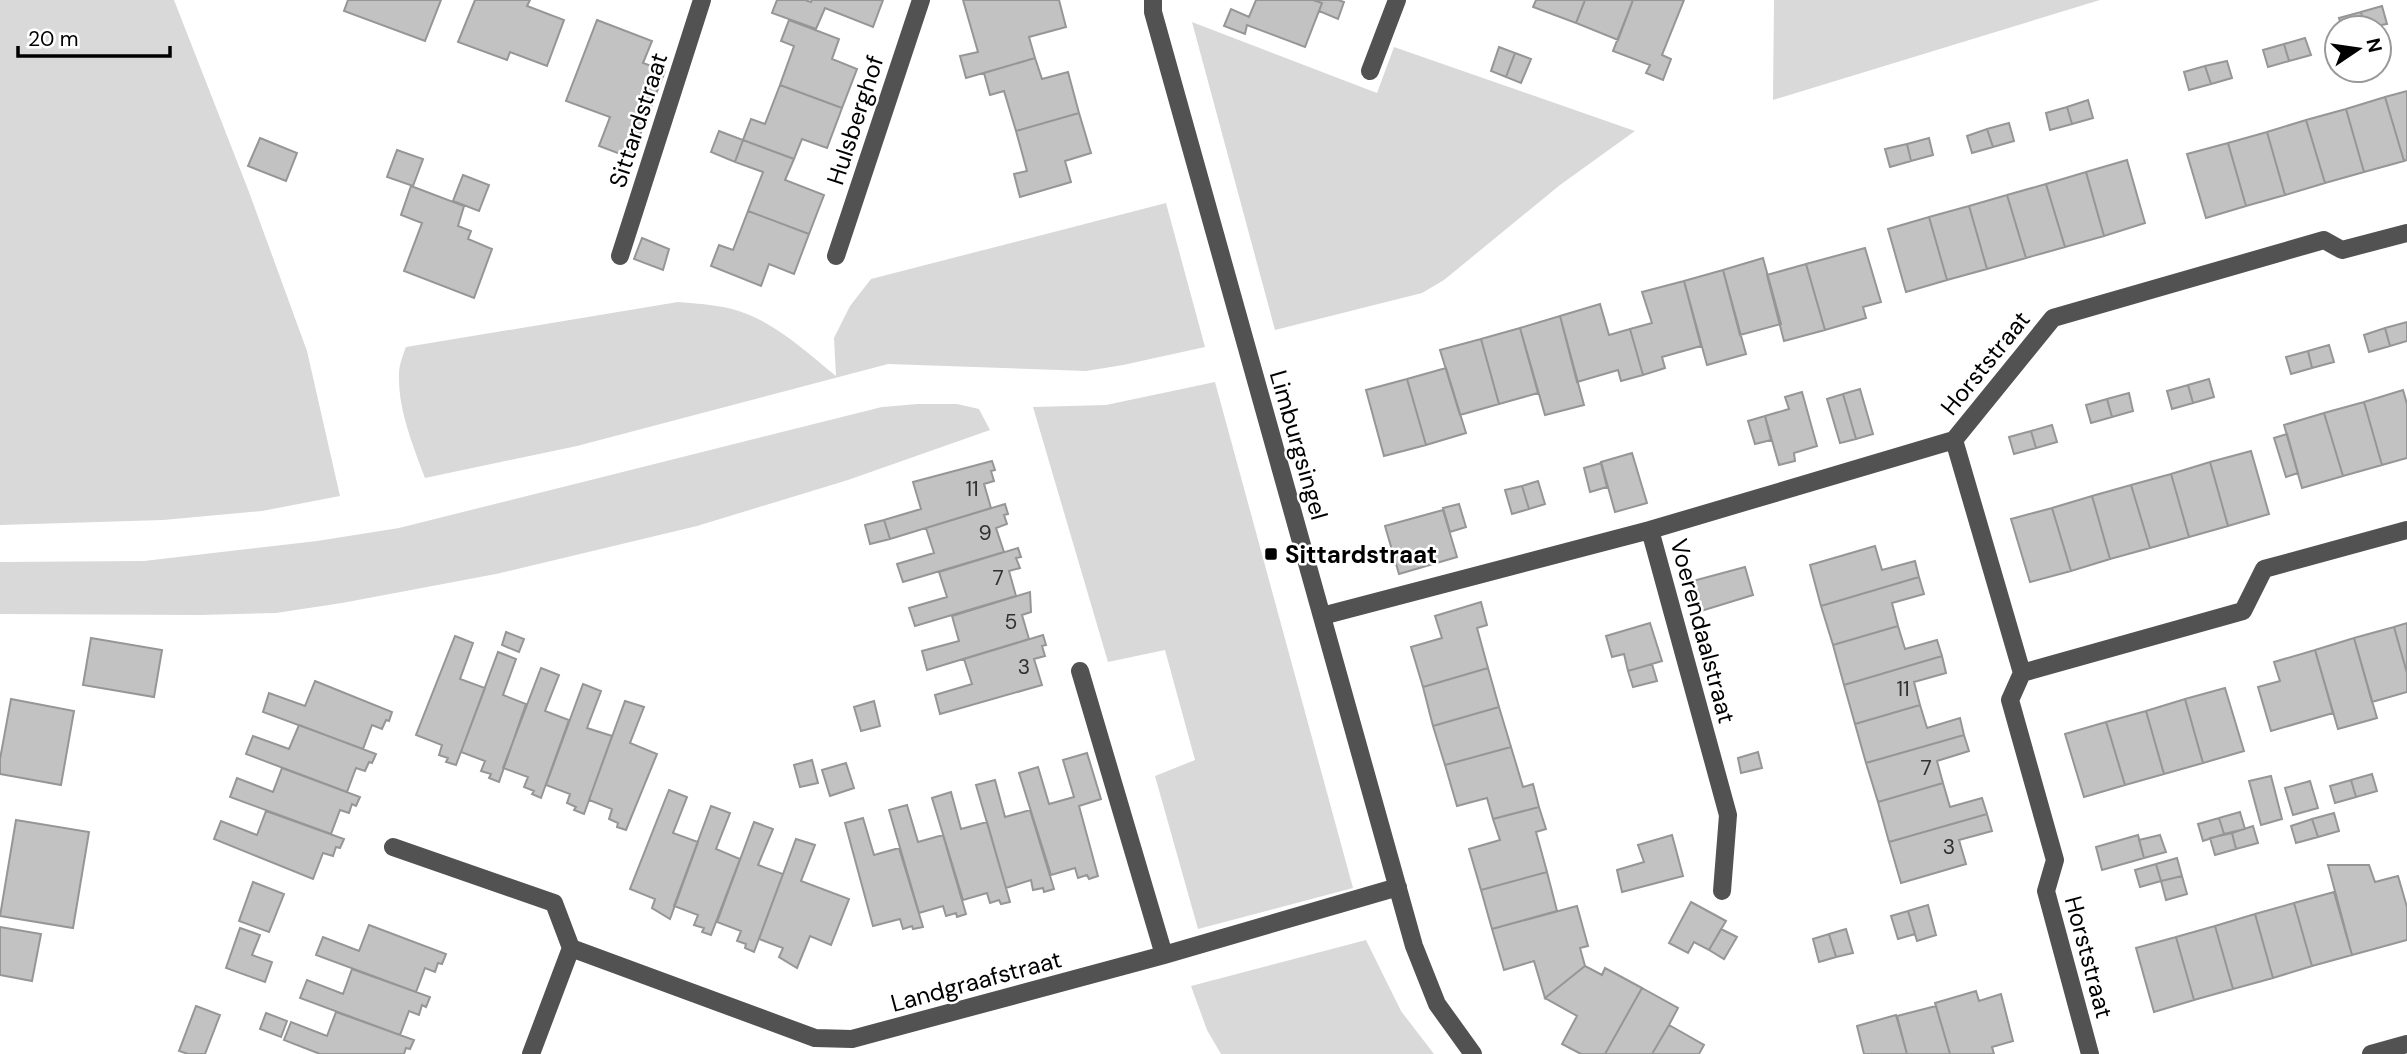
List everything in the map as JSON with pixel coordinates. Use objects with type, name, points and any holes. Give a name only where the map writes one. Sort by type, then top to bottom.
[{"type":"street","name":"Sittardstraat","points":[[620,256],[702,0]]},
{"type":"street","name":"Hulsberghof","points":[[836,256],[921,0]]},
{"type":"street","name":"Limburgsingel","points":[[1153,0],[1153,12],[1414,946],[1437,1004],[1473,1054]]},
{"type":"street","points":[[1370,71],[1397,0]]},
{"type":"street","name":"Horststraat","points":[[2090,1054],[2046,891],[2055,860],[2010,700],[2022,673],[1954,440],[2053,318],[2324,240],[2342,250],[2407,233]]},
{"type":"street","name":"Voerendaalstraat","points":[[1722,891],[1728,815],[1650,530],[1954,440]]},
{"type":"street","points":[[1322,616],[1650,530]]},
{"type":"street","points":[[2022,673],[2243,611],[2264,569],[2407,530]]},
{"type":"street","points":[[1080,671],[1164,955]]},
{"type":"street","points":[[393,847],[554,903],[571,948],[531,1054]]},
{"type":"street","name":"Landgraafstraat","points":[[571,948],[815,1038],[852,1039],[1164,955],[1398,887]]},
{"type":"street","points":[[2371,1054],[2407,1044]]},
{"type":"shaded area","points":[[0,0],[174,0],[249,192],[307,351],[340,496],[262,511],[163,520],[0,525]]},
{"type":"shaded area","points":[[1774,0],[2100,0],[1773,100]]},
{"type":"shaded area","points":[[1192,22],[1377,93],[1394,47],[1635,131],[1560,185],[1444,280],[1422,293],[1275,330]]},
{"type":"shaded area","points":[[1166,203],[1205,347],[1086,371],[888,364],[577,446],[425,478],[407,427],[399,387],[400,364],[406,347],[678,302],[713,305],[759,319],[794,342],[836,376],[834,338],[850,306],[871,279]]},
{"type":"shaded area","points":[[1215,382],[1353,888],[1198,929],[1155,776],[1195,760],[1165,650],[1108,662],[1033,407],[1106,405]]},
{"type":"shaded area","points":[[957,404],[979,409],[990,430],[848,480],[697,526],[496,574],[342,603],[276,613],[0,614],[0,562],[144,561],[317,541],[399,528],[882,407]]},
{"type":"shaded area","points":[[1366,940],[1401,1011],[1434,1054],[1221,1054],[1207,1030],[1191,986]]},
{"type":"building","points":[[348,0],[441,0],[425,41],[344,11]]},
{"type":"building","points":[[475,0],[530,0],[527,6],[564,20],[547,66],[510,52],[507,60],[458,42]]},
{"type":"building","points":[[777,0],[883,0],[873,27],[825,8],[816,29],[772,13]]},
{"type":"building","points":[[963,0],[1059,0],[1066,27],[1029,37],[1035,58],[966,78],[960,56],[978,52]]},
{"type":"building","points":[[1256,0],[1313,0],[1322,3],[1305,47],[1247,25],[1245,34],[1224,26],[1231,9],[1249,17]]},
{"type":"building","points":[[1313,0],[1344,2],[1338,19],[1319,11],[1322,3]]},
{"type":"building","points":[[1536,0],[1585,0],[1576,23],[1533,7]]},
{"type":"building","points":[[1585,0],[1633,0],[1618,40],[1576,23]]},
{"type":"building","points":[[1633,0],[1684,0],[1662,55],[1671,59],[1663,80],[1646,73],[1650,65],[1613,51]]},
{"type":"building","points":[[2382,6],[2384,14],[2362,14]]},
{"type":"building","points":[[597,20],[652,41],[643,63],[665,71],[631,158],[599,146],[610,117],[566,101]]},
{"type":"building","points":[[789,20],[839,39],[832,59],[857,69],[842,108],[780,85],[794,46],[781,41]]},
{"type":"building","points":[[2305,38],[2311,55],[2289,61],[2284,44]]},
{"type":"building","points":[[2284,44],[2289,61],[2268,67],[2263,50]]},
{"type":"building","points":[[1499,47],[1515,53],[1506,77],[1491,71]]},
{"type":"building","points":[[1515,53],[1531,59],[1521,83],[1506,77]]},
{"type":"building","points":[[1035,58],[1042,79],[1068,72],[1079,113],[1016,131],[1004,91],[990,95],[984,73]]},
{"type":"building","points":[[2227,61],[2232,78],[2211,84],[2205,66]]},
{"type":"building","points":[[2205,66],[2211,84],[2189,90],[2184,72]]},
{"type":"building","points":[[780,85],[842,108],[827,148],[802,139],[794,159],[743,140],[751,119],[765,124]]},
{"type":"building","points":[[2407,91],[2407,160],[2404,161],[2385,97]]},
{"type":"building","points":[[2385,97],[2404,161],[2364,172],[2346,109]]},
{"type":"building","points":[[2088,100],[2093,118],[2072,124],[2067,107]]},
{"type":"building","points":[[2067,107],[2072,124],[2050,130],[2046,113]]},
{"type":"building","points":[[2346,109],[2364,172],[2325,183],[2306,120]]},
{"type":"building","points":[[1079,113],[1091,153],[1065,161],[1071,182],[1020,197],[1014,174],[1027,171],[1016,131]]},
{"type":"building","points":[[2306,120],[2325,183],[2285,195],[2267,132]]},
{"type":"building","points":[[2009,123],[2014,141],[1993,147],[1987,129]]},
{"type":"building","points":[[1987,129],[1993,147],[1972,153],[1967,136]]},
{"type":"building","points":[[719,131],[743,140],[735,162],[711,152]]},
{"type":"building","points":[[2267,132],[2285,195],[2246,206],[2228,143]]},
{"type":"building","points":[[260,138],[297,153],[286,181],[248,166]]},
{"type":"building","points":[[1929,138],[1933,155],[1911,161],[1907,144]]},
{"type":"building","points":[[743,140],[794,159],[785,180],[824,195],[809,234],[748,211],[763,172],[735,162]]},
{"type":"building","points":[[2228,143],[2246,206],[2206,218],[2187,154]]},
{"type":"building","points":[[1907,144],[1911,161],[1890,167],[1885,149]]},
{"type":"building","points":[[397,150],[423,159],[413,186],[387,177]]},
{"type":"building","points":[[2127,160],[2145,223],[2104,236],[2086,172]]},
{"type":"building","points":[[2086,172],[2104,236],[2065,247],[2046,184]]},
{"type":"building","points":[[463,175],[489,185],[479,211],[453,201]]},
{"type":"building","points":[[2046,184],[2065,247],[2026,258],[2007,195]]},
{"type":"building","points":[[411,186],[464,206],[458,226],[471,231],[468,239],[492,249],[474,298],[404,271],[422,223],[401,215]]},
{"type":"building","points":[[2007,195],[2026,258],[1987,269],[1969,206]]},
{"type":"building","points":[[1969,206],[1987,269],[1947,280],[1929,217]]},
{"type":"building","points":[[748,211],[809,234],[794,274],[769,264],[761,286],[711,266],[719,245],[733,250]]},
{"type":"building","points":[[1929,217],[1947,280],[1906,292],[1888,229]]},
{"type":"building","points":[[642,238],[669,249],[663,270],[634,259]]},
{"type":"building","points":[[1865,248],[1881,302],[1863,307],[1866,318],[1825,330],[1806,264]]},
{"type":"building","points":[[1763,258],[1781,324],[1740,335],[1723,270]]},
{"type":"building","points":[[1806,264],[1825,330],[1784,341],[1767,275]]},
{"type":"building","points":[[1723,270],[1746,354],[1707,365],[1684,281]]},
{"type":"building","points":[[1684,281],[1701,346],[1662,357],[1665,368],[1643,375],[1630,329],[1652,323],[1642,292]]},
{"type":"building","points":[[1600,304],[1609,335],[1630,329],[1643,375],[1621,381],[1618,370],[1577,382],[1560,316]]},
{"type":"building","points":[[1560,316],[1584,405],[1545,415],[1520,328]]},
{"type":"building","points":[[2407,322],[2407,341],[2390,346],[2385,328]]},
{"type":"building","points":[[1520,328],[1538,393],[1499,404],[1481,339]]},
{"type":"building","points":[[2385,328],[2390,346],[2369,352],[2364,335]]},
{"type":"building","points":[[1481,339],[1499,404],[1460,415],[1440,350]]},
{"type":"building","points":[[2329,345],[2334,362],[2312,368],[2308,351]]},
{"type":"building","points":[[2308,351],[2312,368],[2291,374],[2286,357]]},
{"type":"building","points":[[1446,368],[1466,433],[1426,445],[1407,379]]},
{"type":"building","points":[[1407,379],[1426,445],[1384,456],[1366,390]]},
{"type":"building","points":[[2209,379],[2214,397],[2193,403],[2188,385]]},
{"type":"building","points":[[2188,385],[2193,403],[2172,409],[2167,391]]},
{"type":"building","points":[[1860,389],[1873,434],[1856,439],[1843,394]]},
{"type":"building","points":[[2403,390],[2407,404],[2407,458],[2382,465],[2364,402]]},
{"type":"building","points":[[1802,392],[1817,446],[1794,453],[1795,461],[1779,465],[1765,416],[1789,409],[1785,397]]},
{"type":"building","points":[[2129,393],[2133,411],[2112,417],[2107,399]]},
{"type":"building","points":[[1843,394],[1856,439],[1840,443],[1827,399]]},
{"type":"building","points":[[2107,399],[2112,417],[2091,423],[2086,405]]},
{"type":"building","points":[[2364,402],[2382,465],[2343,476],[2324,413]]},
{"type":"building","points":[[2324,413],[2343,476],[2302,488],[2284,425]]},
{"type":"building","points":[[1765,416],[1771,440],[1755,444],[1748,421]]},
{"type":"building","points":[[2052,425],[2057,442],[2036,448],[2031,431]]},
{"type":"building","points":[[2031,431],[2036,448],[2014,454],[2009,437]]},
{"type":"building","points":[[2287,434],[2298,473],[2286,477],[2274,438]]},
{"type":"building","points":[[2251,451],[2269,514],[2228,526],[2210,462]]},
{"type":"building","points":[[1632,453],[1647,503],[1615,512],[1601,462]]},
{"type":"building","points":[[992,461],[994,481],[984,484],[991,508],[890,539],[884,520],[921,509],[913,482]]},
{"type":"building","points":[[2210,462],[2228,526],[2189,537],[2171,474]]},
{"type":"building","points":[[1601,463],[1607,487],[1590,492],[1584,468]]},
{"type":"building","points":[[2171,474],[2189,537],[2150,548],[2131,485]]},
{"type":"building","points":[[1538,481],[1545,504],[1529,509],[1522,486]]},
{"type":"building","points":[[2131,485],[2150,548],[2110,559],[2092,496]]},
{"type":"building","points":[[1522,486],[1529,509],[1512,514],[1505,490]]},
{"type":"building","points":[[2092,496],[2110,559],[2071,571],[2052,508]]},
{"type":"building","points":[[1005,504],[1007,524],[996,528],[1004,552],[903,582],[897,564],[934,553],[926,528]]},
{"type":"building","points":[[1459,504],[1466,527],[1450,532],[1443,508]]},
{"type":"building","points":[[2052,508],[2071,571],[2030,582],[2011,519]]},
{"type":"building","points":[[1443,510],[1457,557],[1399,574],[1385,526]]},
{"type":"building","points":[[884,520],[890,539],[870,544],[865,525]]},
{"type":"building","points":[[1875,546],[1882,570],[1915,561],[1919,577],[1821,606],[1810,565]]},
{"type":"building","points":[[1018,548],[1021,557],[1016,558],[1020,568],[1009,571],[1016,596],[915,626],[909,608],[947,597],[939,572]]},
{"type":"building","points":[[1745,567],[1753,595],[1701,611],[1693,581]]},
{"type":"building","points":[[1919,577],[1924,594],[1892,603],[1898,626],[1833,645],[1821,606]]},
{"type":"building","points":[[1030,592],[1031,612],[1022,615],[1029,639],[927,670],[922,651],[959,641],[952,616]]},
{"type":"building","points":[[1481,602],[1487,625],[1477,628],[1488,668],[1423,687],[1411,647],[1442,638],[1435,616]]},
{"type":"building","points":[[1650,623],[1662,661],[1628,671],[1624,654],[1612,657],[1606,636]]},
{"type":"building","points":[[2407,623],[2407,673],[2394,627]]},
{"type":"building","points":[[1898,626],[1905,649],[1937,640],[1942,656],[1844,685],[1833,645]]},
{"type":"building","points":[[2394,627],[2407,673],[2407,692],[2372,702],[2354,638]]},
{"type":"building","points":[[506,632],[524,639],[519,652],[502,645]]},
{"type":"building","points":[[1043,635],[1045,656],[1034,659],[1042,685],[940,714],[935,695],[972,684],[964,659]]},
{"type":"building","points":[[455,636],[473,643],[460,679],[485,688],[456,765],[446,762],[448,758],[439,755],[442,745],[416,735]]},
{"type":"building","points":[[91,638],[162,650],[154,697],[83,685]]},
{"type":"building","points":[[2354,638],[2377,718],[2338,729],[2315,650]]},
{"type":"building","points":[[2315,650],[2333,713],[2271,731],[2258,687],[2280,681],[2274,662]]},
{"type":"building","points":[[498,652],[516,659],[503,695],[526,704],[499,782],[489,778],[491,774],[481,771],[485,761],[461,752]]},
{"type":"building","points":[[1942,656],[1946,673],[1914,682],[1920,705],[1855,724],[1844,685]]},
{"type":"building","points":[[1652,664],[1657,681],[1633,687],[1628,671]]},
{"type":"building","points":[[541,668],[559,675],[545,711],[569,720],[541,798],[524,787],[528,777],[503,768]]},
{"type":"building","points":[[1488,668],[1499,707],[1433,726],[1423,687]]},
{"type":"building","points":[[315,681],[392,712],[389,721],[386,720],[382,729],[372,725],[363,749],[263,712],[269,693],[305,706]]},
{"type":"building","points":[[583,684],[601,691],[587,728],[612,736],[584,814],[567,803],[570,794],[546,785]]},
{"type":"building","points":[[2225,688],[2244,751],[2203,763],[2185,699]]},
{"type":"building","points":[[11,699],[74,711],[61,785],[0,774],[0,759]]},
{"type":"building","points":[[2185,699],[2203,763],[2164,774],[2146,711]]},
{"type":"building","points":[[625,701],[644,707],[630,743],[657,754],[626,830],[617,827],[618,823],[609,819],[612,809],[589,800]]},
{"type":"building","points":[[874,701],[880,726],[861,731],[854,707]]},
{"type":"building","points":[[1920,705],[1927,728],[1960,718],[1964,735],[1866,763],[1855,724]]},
{"type":"building","points":[[1499,707],[1511,747],[1445,765],[1433,726]]},
{"type":"building","points":[[2146,711],[2164,774],[2125,785],[2106,722]]},
{"type":"building","points":[[2106,722],[2125,785],[2084,797],[2065,734]]},
{"type":"building","points":[[299,725],[376,754],[365,771],[356,768],[347,792],[246,754],[253,736],[289,749]]},
{"type":"building","points":[[1964,735],[1969,751],[1937,761],[1943,783],[1878,802],[1866,763]]},
{"type":"building","points":[[1511,747],[1523,787],[1533,784],[1539,807],[1493,819],[1487,798],[1457,806],[1445,765]]},
{"type":"building","points":[[1758,752],[1762,768],[1741,773],[1738,758]]},
{"type":"building","points":[[1087,753],[1101,799],[1079,806],[1098,876],[1078,878],[1075,868],[1051,875],[1019,773],[1038,767],[1049,804],[1074,797],[1063,760]]},
{"type":"building","points":[[812,760],[818,783],[800,787],[794,765]]},
{"type":"building","points":[[846,763],[854,788],[830,796],[822,770]]},
{"type":"building","points":[[282,768],[360,797],[356,806],[352,804],[349,813],[340,810],[331,834],[230,797],[237,778],[273,792]]},
{"type":"building","points":[[2372,774],[2377,791],[2356,797],[2351,780]]},
{"type":"building","points":[[2271,776],[2282,819],[2261,825],[2249,781]]},
{"type":"building","points":[[995,780],[1005,817],[1030,810],[1054,889],[1044,892],[1043,888],[1033,890],[1031,880],[1006,888],[976,785]]},
{"type":"building","points":[[2351,780],[2356,797],[2335,803],[2330,786]]},
{"type":"building","points":[[2310,781],[2318,808],[2293,815],[2285,788]]},
{"type":"building","points":[[1943,783],[1950,807],[1982,798],[1987,814],[1889,842],[1878,802]]},
{"type":"building","points":[[669,790],[687,797],[673,833],[698,842],[670,919],[652,908],[655,899],[630,889]]},
{"type":"building","points":[[951,792],[961,829],[987,822],[1010,902],[1001,904],[999,900],[990,903],[987,893],[963,900],[932,798]]},
{"type":"building","points":[[907,805],[918,842],[943,835],[966,914],[946,916],[943,906],[919,913],[889,810]]},
{"type":"building","points":[[711,806],[730,813],[716,849],[740,859],[711,935],[702,932],[704,928],[694,925],[698,915],[674,906]]},
{"type":"building","points":[[1539,807],[1546,829],[1536,832],[1547,872],[1481,890],[1469,849],[1500,840],[1493,819]]},
{"type":"building","points":[[266,811],[344,839],[340,848],[336,847],[333,856],[323,853],[313,879],[214,839],[221,821],[257,835]]},
{"type":"building","points":[[2240,812],[2245,829],[2224,834],[2219,818]]},
{"type":"building","points":[[2334,813],[2339,831],[2318,837],[2312,819]]},
{"type":"building","points":[[1987,814],[1992,831],[1959,840],[1966,864],[1901,883],[1889,842]]},
{"type":"building","points":[[863,818],[874,855],[899,848],[923,927],[903,929],[900,919],[873,926],[845,823]]},
{"type":"building","points":[[2219,818],[2224,834],[2203,841],[2198,824]]},
{"type":"building","points":[[2312,819],[2318,837],[2296,843],[2291,826]]},
{"type":"building","points":[[16,820],[89,832],[73,928],[0,916]]},
{"type":"building","points":[[754,822],[773,829],[758,865],[783,874],[754,952],[745,948],[746,944],[737,941],[741,931],[717,922]]},
{"type":"building","points":[[2253,826],[2258,843],[2236,849],[2232,833]]},
{"type":"building","points":[[2232,833],[2236,849],[2215,855],[2210,838]]},
{"type":"building","points":[[1672,835],[1683,876],[1622,892],[1617,870],[1644,862],[1638,845]]},
{"type":"building","points":[[2138,835],[2144,858],[2102,870],[2096,847]]},
{"type":"building","points":[[2160,835],[2166,852],[2144,858],[2139,840]]},
{"type":"building","points":[[796,839],[815,845],[801,881],[849,899],[831,945],[810,936],[797,968],[779,957],[783,948],[759,939]]},
{"type":"building","points":[[2177,858],[2182,876],[2161,881],[2156,864]]},
{"type":"building","points":[[2156,864],[2161,881],[2140,887],[2135,870]]},
{"type":"building","points":[[2328,865],[2369,865],[2375,882],[2398,876],[2407,907],[2407,940],[2352,955]]},
{"type":"building","points":[[1547,872],[1557,911],[1492,929],[1481,890]]},
{"type":"building","points":[[2182,876],[2187,894],[2166,900],[2161,881]]},
{"type":"building","points":[[253,882],[284,894],[269,932],[239,921]]},
{"type":"building","points":[[2334,892],[2352,955],[2312,966],[2294,903]]},
{"type":"building","points":[[1691,902],[1726,921],[1709,950],[1694,942],[1688,953],[1669,943]]},
{"type":"building","points":[[2294,903],[2312,966],[2273,978],[2255,914]]},
{"type":"building","points":[[1928,905],[1936,935],[1917,941],[1908,911]]},
{"type":"building","points":[[1577,906],[1588,946],[1580,948],[1585,966],[1545,998],[1534,961],[1504,970],[1492,929]]},
{"type":"building","points":[[1908,911],[1915,934],[1898,939],[1891,916]]},
{"type":"building","points":[[2255,914],[2273,978],[2233,989],[2215,926]]},
{"type":"building","points":[[369,925],[446,954],[442,964],[438,963],[435,972],[425,968],[416,992],[316,955],[323,937],[359,951]]},
{"type":"building","points":[[2215,926],[2233,989],[2194,1000],[2176,937]]},
{"type":"building","points":[[0,927],[41,934],[32,981],[0,975]]},
{"type":"building","points":[[240,928],[260,935],[252,955],[272,962],[265,982],[226,968]]},
{"type":"building","points":[[1721,929],[1737,937],[1724,959],[1709,950]]},
{"type":"building","points":[[1846,929],[1853,953],[1836,957],[1829,934]]},
{"type":"building","points":[[1829,934],[1836,957],[1819,962],[1813,939]]},
{"type":"building","points":[[2176,937],[2194,1000],[2154,1012],[2136,948]]},
{"type":"building","points":[[1585,966],[1602,975],[1605,968],[1642,988],[1605,1054],[1581,1054],[1562,1044],[1577,1016],[1545,998]]},
{"type":"building","points":[[352,969],[430,997],[426,1007],[422,1005],[419,1015],[409,1011],[400,1035],[300,998],[307,980],[343,994]]},
{"type":"building","points":[[1642,988],[1678,1008],[1669,1025],[1652,1054],[1605,1054]]},
{"type":"building","points":[[1976,991],[1979,1001],[2001,994],[2013,1041],[1992,1047],[1994,1054],[1950,1054],[1935,1003]]},
{"type":"building","points":[[196,1006],[220,1015],[205,1054],[179,1051]]},
{"type":"building","points":[[1936,1006],[1950,1054],[1907,1054],[1897,1016]]},
{"type":"building","points":[[336,1012],[414,1040],[404,1054],[320,1054],[284,1040],[291,1022],[327,1036]]},
{"type":"building","points":[[266,1013],[287,1021],[281,1037],[260,1029]]},
{"type":"building","points":[[1896,1015],[1907,1054],[1864,1054],[1857,1026]]},
{"type":"building","points":[[1669,1025],[1704,1045],[1699,1054],[1652,1054]]},
{"type":"place","name":"Sittardstraat","points":[[1271,554]]}]
